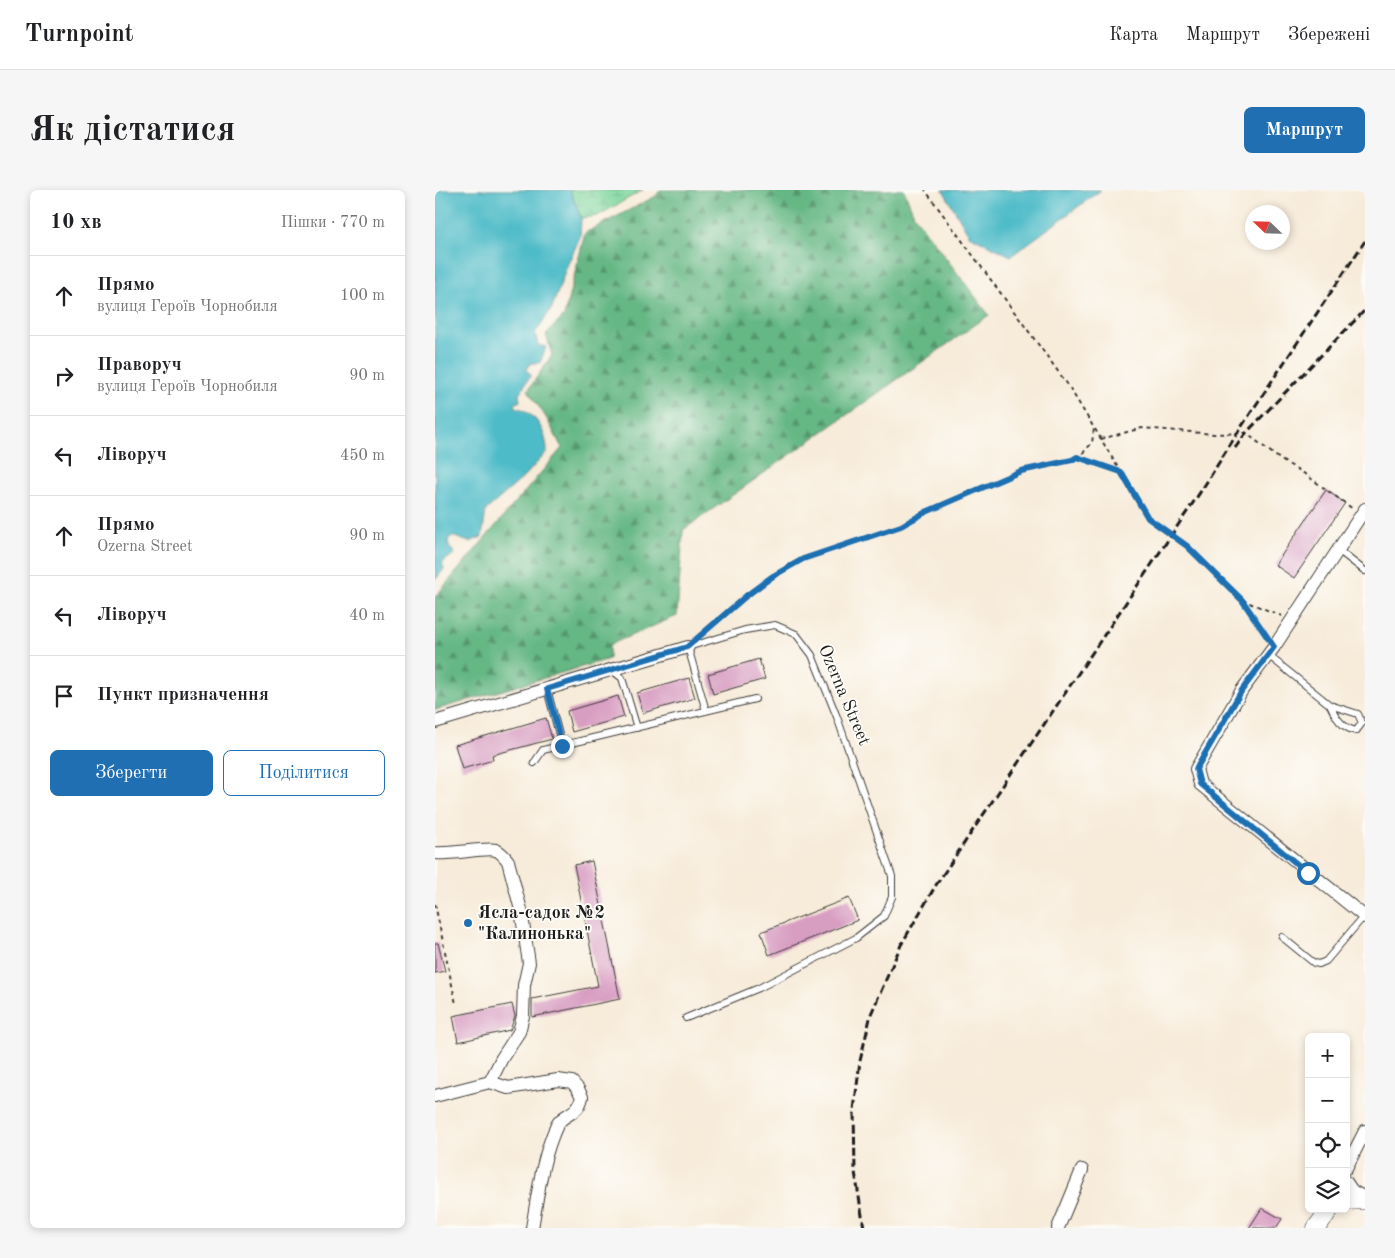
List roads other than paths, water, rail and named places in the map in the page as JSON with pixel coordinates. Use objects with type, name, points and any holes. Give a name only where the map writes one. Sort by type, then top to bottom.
[{"type":"main road","points":[[1350,1201],[1365,1199]]},
{"type":"street","points":[[1363,512],[1271,651],[1242,690],[1196,769],[1200,784],[1364,917]]},
{"type":"street","name":"Ozerna Street","points":[[435,722],[687,647]]},
{"type":"street","points":[[435,854],[491,849],[502,854],[508,861],[521,910],[529,963],[524,985],[523,1016],[519,1032],[502,1058],[490,1082]]},
{"type":"street","points":[[435,1096],[490,1082],[508,1088],[558,1080],[572,1082],[579,1089],[582,1097],[576,1111],[558,1123],[546,1154],[532,1228]]},
{"type":"street","points":[[1350,1160],[1365,1131]]},
{"type":"street","points":[[1057,1228],[1082,1170]]},
{"type":"street","points":[[1350,1188],[1365,1199]]},
{"type":"lane","points":[[1338,550],[1365,571]]},
{"type":"lane","name":"Ozerna Street","points":[[686,1018],[759,988],[856,938],[883,916],[892,897],[893,884],[892,876],[837,717],[812,655],[796,634],[775,626],[745,630],[687,647]]},
{"type":"lane","points":[[687,647],[706,711]]},
{"type":"lane","points":[[1271,651],[1330,705],[1335,716],[1346,729],[1356,731],[1362,723],[1358,714],[1330,705]]},
{"type":"lane","points":[[611,670],[622,678],[637,728]]},
{"type":"lane","points":[[547,689],[562,746]]},
{"type":"lane","points":[[534,763],[543,750],[755,700]]},
{"type":"lane","points":[[1282,937],[1314,963],[1319,964],[1326,961],[1364,917]]},
{"type":"water","points":[[435,190],[570,190],[581,218],[580,237],[552,308],[535,333],[538,345],[546,347],[540,363],[530,363],[527,370],[531,375],[519,394],[520,401],[515,404],[516,407],[535,418],[539,424],[545,438],[547,452],[523,478],[486,510],[482,537],[469,542],[452,536],[448,540],[449,547],[455,553],[442,563],[444,569],[435,580]]},
{"type":"water","points":[[943,190],[1101,190],[1011,256],[969,235]]},
{"type":"railway","points":[[864,1228],[855,1172],[854,1110],[860,1061],[871,1014],[901,945],[936,885],[1203,488],[1365,241]]},
{"type":"railway","points":[[1235,448],[1246,433],[1365,310]]},
{"type":"place","name":"Ясла-садок №2 \"Калинонька\"","points":[[468,923]]}]
